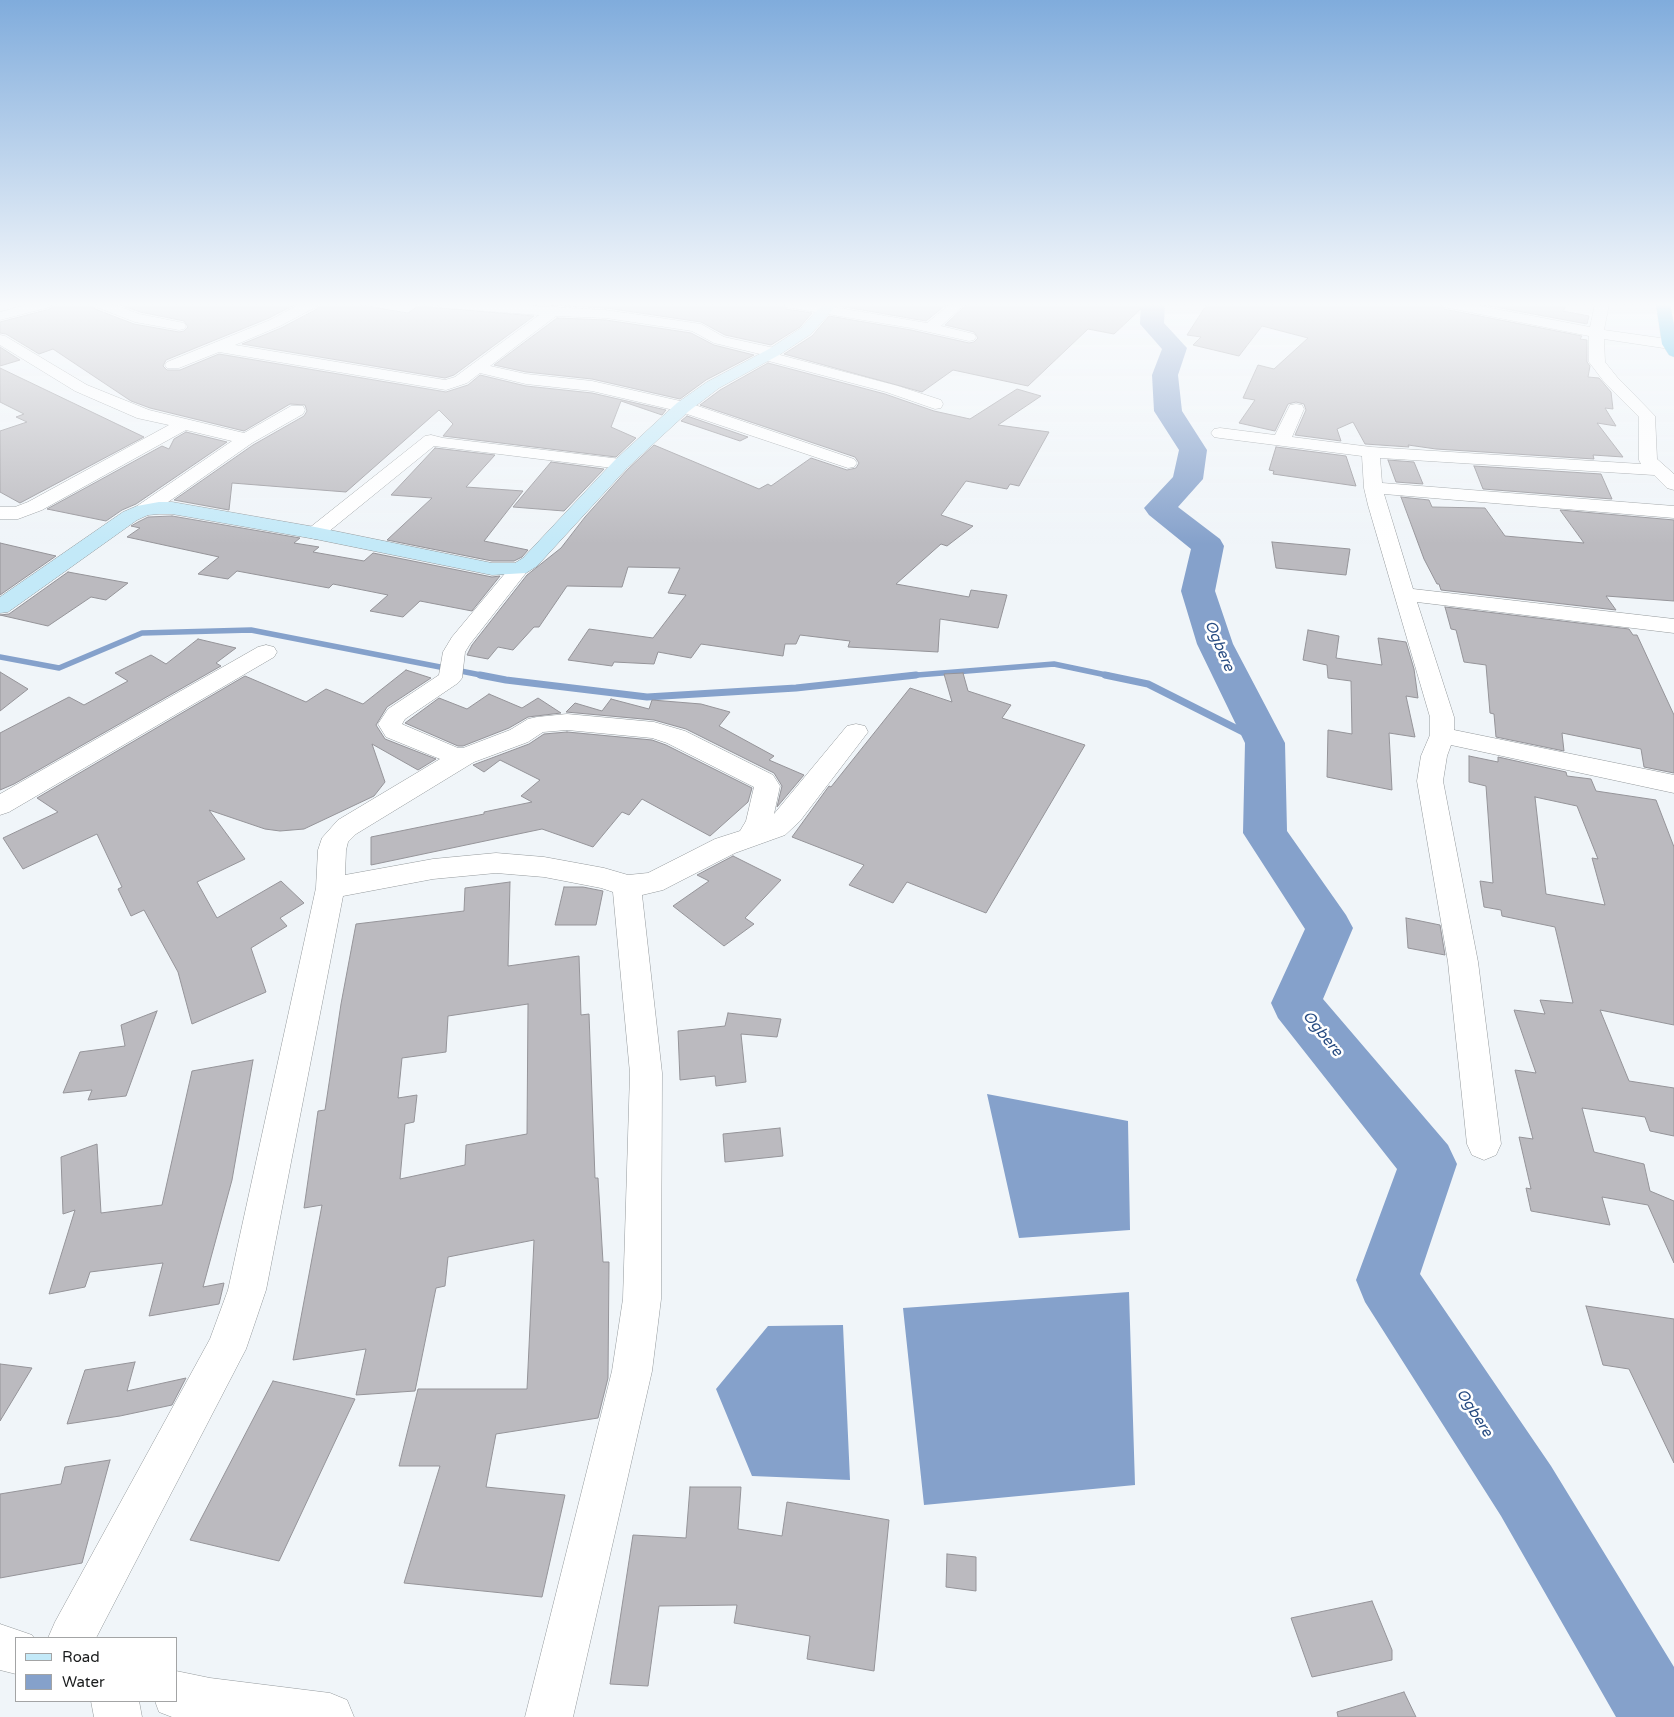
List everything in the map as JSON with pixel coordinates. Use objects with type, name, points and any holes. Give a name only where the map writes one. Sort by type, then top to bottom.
[{"type":"street","points":[[75,384],[143,414],[246,440]]},
{"type":"street","points":[[574,384],[592,386],[683,407],[848,462]]},
{"type":"street","points":[[464,756],[456,756],[394,731],[390,724],[396,714],[450,678],[454,652],[519,568],[530,562],[621,464],[683,407],[715,384]]},
{"type":"street","points":[[875,384],[935,404]]},
{"type":"street","points":[[1615,384],[1647,416],[1648,460],[1674,484]]},
{"type":"street","points":[[0,607],[130,516],[144,510],[246,440],[297,410]]},
{"type":"street","points":[[1282,441],[1296,410]]},
{"type":"street","points":[[0,513],[18,513],[35,506],[182,425]]},
{"type":"street","points":[[1220,433],[1371,452],[1658,470]]},
{"type":"street","points":[[315,533],[431,440],[441,443],[621,464]]},
{"type":"street","points":[[1371,452],[1373,488],[1377,505],[1442,717],[1442,735],[1434,756],[1430,781],[1463,962],[1484,1144]]},
{"type":"street","points":[[1373,488],[1674,512]]},
{"type":"street","points":[[144,510],[172,508],[315,533],[492,569],[519,568]]},
{"type":"street","points":[[1405,594],[1674,626]]},
{"type":"street","points":[[0,806],[266,652]]},
{"type":"street","points":[[72,1637],[226,1349],[247,1290],[330,888],[332,850],[336,838],[347,827],[464,756],[519,736],[537,725],[567,722],[654,730],[669,735],[764,781],[766,786],[759,823],[750,836]]},
{"type":"street","points":[[330,888],[433,869],[496,863],[570,872],[604,878],[627,886],[653,883],[725,846],[776,828],[791,814],[856,732]]},
{"type":"street","points":[[1442,735],[1674,784]]},
{"type":"street","points":[[549,1717],[632,1371],[642,1299],[646,1073],[627,886]]},
{"type":"street","points":[[0,1647],[15,1651]]},
{"type":"street","points":[[115,1702],[118,1717]]},
{"type":"street","points":[[197,1704],[330,1717]]},
{"type":"water","points":[[987,1094],[1128,1121],[1130,1230],[1019,1238]]},
{"type":"water","points":[[1129,1292],[1135,1485],[924,1505],[903,1308]]},
{"type":"water","points":[[843,1325],[850,1480],[752,1476],[716,1389],[768,1326]]},
{"type":"building","points":[[0,384],[34,384],[144,437],[20,503],[0,492],[0,431],[27,422],[16,417],[24,414],[0,402]]},
{"type":"building","points":[[106,384],[399,384],[446,392],[469,384],[518,384],[592,393],[666,410],[662,415],[621,401],[611,427],[636,438],[616,457],[443,436],[453,424],[439,410],[346,492],[232,483],[229,510],[174,500],[253,445],[304,416],[307,411],[305,405],[290,404],[244,431],[150,408],[131,401]]},
{"type":"building","points":[[615,384],[700,384],[680,399]]},
{"type":"building","points":[[730,384],[848,384],[885,394],[934,411],[970,419],[1017,389],[1041,396],[998,425],[1049,432],[1019,486],[1010,484],[1007,489],[966,481],[941,515],[973,526],[947,546],[941,544],[896,584],[969,597],[971,590],[1007,595],[998,628],[940,619],[938,652],[848,647],[850,641],[800,635],[796,644],[785,644],[783,656],[701,644],[691,658],[658,652],[654,664],[614,662],[612,666],[568,660],[589,629],[653,638],[686,595],[668,593],[680,568],[628,567],[622,587],[567,586],[539,627],[534,627],[513,650],[498,647],[488,659],[467,655],[472,645],[527,575],[561,548],[585,517],[628,469],[654,445],[759,489],[768,484],[771,486],[811,458],[847,470],[856,468],[859,463],[855,457],[700,405]]},
{"type":"building","points":[[893,384],[933,384],[922,392]]},
{"type":"building","points":[[1249,384],[1604,384],[1611,392],[1613,409],[1605,408],[1616,426],[1597,423],[1623,457],[1593,455],[1594,459],[1436,449],[1408,445],[1409,447],[1365,444],[1353,422],[1337,429],[1341,441],[1295,435],[1306,410],[1304,404],[1296,402],[1288,404],[1275,431],[1239,423],[1255,400],[1243,398]]},
{"type":"building","points":[[687,416],[748,437],[740,441],[681,421]]},
{"type":"building","points":[[186,432],[227,442],[136,504],[122,510],[106,521],[47,509],[162,446],[169,449],[174,439]]},
{"type":"building","points":[[1276,447],[1346,456],[1356,486],[1273,474],[1274,471],[1269,470]]},
{"type":"building","points":[[435,448],[495,455],[466,487],[523,491],[484,541],[528,550],[522,557],[514,561],[492,561],[387,540],[432,498],[391,495]]},
{"type":"building","points":[[1388,460],[1414,462],[1423,484],[1396,482]]},
{"type":"building","points":[[551,462],[604,469],[564,511],[513,507]]},
{"type":"building","points":[[1474,466],[1601,474],[1612,499],[1483,489]]},
{"type":"building","points":[[1401,497],[1429,500],[1432,507],[1485,508],[1505,536],[1584,543],[1560,510],[1674,520],[1674,601],[1606,596],[1616,610],[1441,590],[1424,559]]},
{"type":"building","points":[[172,516],[300,538],[294,543],[319,547],[313,552],[364,561],[373,553],[492,577],[500,576],[472,611],[420,601],[403,617],[370,611],[388,595],[333,584],[329,588],[237,571],[228,579],[198,574],[219,557],[127,537],[140,528],[131,526],[148,517]]},
{"type":"building","points":[[1272,542],[1350,549],[1346,575],[1276,568]]},
{"type":"building","points":[[0,543],[56,556],[0,595]]},
{"type":"building","points":[[68,572],[128,583],[106,600],[91,597],[48,626],[0,615],[9,614]]},
{"type":"building","points":[[1445,607],[1629,629],[1633,635],[1637,635],[1674,715],[1674,773],[1644,767],[1641,749],[1562,733],[1564,751],[1496,737],[1494,714],[1490,713],[1486,665],[1464,662],[1456,630],[1451,629]]},
{"type":"building","points":[[1308,630],[1339,636],[1336,658],[1382,665],[1378,638],[1406,642],[1414,669],[1418,698],[1406,696],[1415,737],[1389,733],[1392,790],[1327,777],[1328,730],[1352,734],[1351,681],[1328,678],[1327,665],[1303,660]]},
{"type":"building","points":[[198,639],[236,648],[216,663],[221,666],[14,784],[0,790],[0,733],[69,697],[84,705],[128,681],[115,673],[151,655],[166,664]]},
{"type":"building","points":[[406,670],[431,678],[387,707],[376,725],[385,739],[436,759],[418,770],[372,744],[385,782],[374,796],[304,829],[280,831],[265,829],[209,810],[245,859],[197,882],[217,918],[281,881],[304,903],[280,918],[287,926],[251,948],[266,992],[192,1024],[178,972],[144,910],[131,916],[118,889],[122,887],[97,834],[23,869],[3,838],[58,812],[37,798],[245,676],[306,702],[326,689],[363,704]]},
{"type":"building","points":[[0,672],[28,689],[0,711]]},
{"type":"building","points":[[963,673],[968,691],[1011,705],[1002,718],[1085,745],[986,913],[907,882],[893,903],[849,885],[864,865],[792,837],[829,786],[831,787],[910,688],[952,702],[944,674]]},
{"type":"building","points":[[489,694],[522,708],[538,698],[561,713],[528,717],[509,728],[463,746],[458,746],[405,723],[439,698],[467,709]]},
{"type":"building","points":[[611,699],[649,709],[652,700],[701,704],[730,712],[719,726],[774,756],[769,760],[804,775],[777,807],[782,786],[774,773],[686,729],[654,720],[566,712],[575,703],[602,711]]},
{"type":"building","points":[[567,732],[652,740],[666,745],[752,788],[748,802],[710,836],[642,799],[629,815],[622,812],[593,847],[542,829],[371,865],[371,837],[484,814],[484,812],[532,802],[521,796],[540,780],[500,760],[484,772],[473,765],[529,744],[544,734]]},
{"type":"building","points":[[1469,756],[1498,762],[1498,757],[1566,772],[1567,776],[1591,779],[1596,791],[1656,800],[1674,847],[1674,1025],[1600,1010],[1629,1081],[1674,1088],[1674,1136],[1650,1131],[1645,1117],[1582,1108],[1594,1152],[1644,1164],[1650,1191],[1674,1201],[1674,1263],[1648,1205],[1602,1197],[1610,1225],[1531,1211],[1526,1188],[1531,1189],[1519,1137],[1533,1139],[1515,1070],[1536,1073],[1514,1010],[1545,1014],[1540,1000],[1573,1003],[1555,927],[1502,916],[1501,910],[1484,907],[1480,881],[1493,883],[1486,786],[1469,782]],"holes":[[[1535,797],[1577,806],[1598,859],[1592,858],[1605,905],[1546,894]]]},
{"type":"building","points":[[733,856],[781,880],[745,918],[754,924],[724,946],[673,906],[709,881],[697,875]]},
{"type":"building","points":[[510,882],[508,966],[579,956],[581,1015],[589,1014],[595,1178],[598,1178],[603,1262],[609,1262],[608,1378],[598,1418],[496,1434],[486,1487],[565,1495],[542,1597],[404,1583],[440,1466],[399,1466],[418,1389],[527,1389],[534,1240],[448,1257],[445,1286],[436,1288],[415,1391],[356,1395],[366,1349],[293,1360],[322,1205],[304,1208],[318,1111],[325,1110],[341,1004],[356,924],[464,911],[465,888]],"holes":[[[528,1004],[527,1134],[466,1145],[465,1165],[400,1179],[405,1124],[414,1122],[417,1095],[398,1098],[402,1058],[446,1052],[448,1016]]]},
{"type":"building","points":[[564,887],[583,887],[603,891],[596,925],[555,925]]},
{"type":"building","points":[[1406,918],[1440,925],[1445,955],[1408,948]]},
{"type":"building","points":[[157,1011],[126,1096],[88,1100],[92,1090],[63,1093],[80,1052],[125,1046],[121,1025]]},
{"type":"building","points":[[728,1013],[781,1019],[777,1037],[741,1034],[746,1082],[716,1086],[715,1076],[680,1080],[678,1031],[725,1026]]},
{"type":"building","points":[[253,1060],[232,1180],[203,1287],[224,1283],[219,1304],[149,1316],[163,1263],[90,1272],[85,1287],[49,1294],[75,1210],[63,1214],[61,1157],[97,1144],[101,1213],[162,1205],[192,1071]]},
{"type":"building","points":[[780,1128],[783,1156],[725,1162],[723,1134]]},
{"type":"building","points":[[1586,1306],[1674,1319],[1674,1463],[1629,1369],[1603,1365]]},
{"type":"building","points":[[135,1362],[127,1391],[186,1378],[172,1405],[120,1416],[67,1424],[85,1370]]},
{"type":"building","points":[[0,1364],[32,1368],[0,1421]]},
{"type":"building","points":[[273,1381],[355,1399],[279,1561],[190,1540]]},
{"type":"building","points":[[110,1460],[82,1563],[0,1578],[0,1494],[61,1484],[65,1467]]},
{"type":"building","points":[[690,1487],[741,1487],[738,1529],[782,1536],[787,1502],[889,1520],[874,1671],[807,1659],[810,1636],[734,1623],[737,1605],[659,1606],[648,1686],[610,1684],[633,1535],[686,1538]]},
{"type":"building","points":[[947,1554],[976,1557],[976,1591],[946,1587]]},
{"type":"building","points":[[1372,1601],[1392,1650],[1392,1660],[1312,1677],[1291,1618]]},
{"type":"building","points":[[1404,1692],[1416,1717],[1338,1717],[1337,1712]]},
{"type":"waterway","name":"Ogbere","points":[[1166,384],[1168,411],[1193,450],[1188,479],[1160,508],[1208,546],[1198,591],[1215,644],[1265,743],[1265,833],[1329,928],[1296,1003],[1428,1164],[1387,1280],[1526,1491],[1660,1717]]},
{"type":"waterway","points":[[0,657],[59,668],[142,633],[251,630],[486,676]]},
{"type":"waterway","points":[[912,675],[1054,664],[1111,676]]},
{"type":"waterway","points":[[480,675],[506,680],[647,697],[796,688],[912,675]]},
{"type":"waterway","points":[[905,676],[912,675]]},
{"type":"waterway","points":[[912,675],[916,675]]},
{"type":"waterway","points":[[1105,675],[1148,684],[1265,743]]}]
